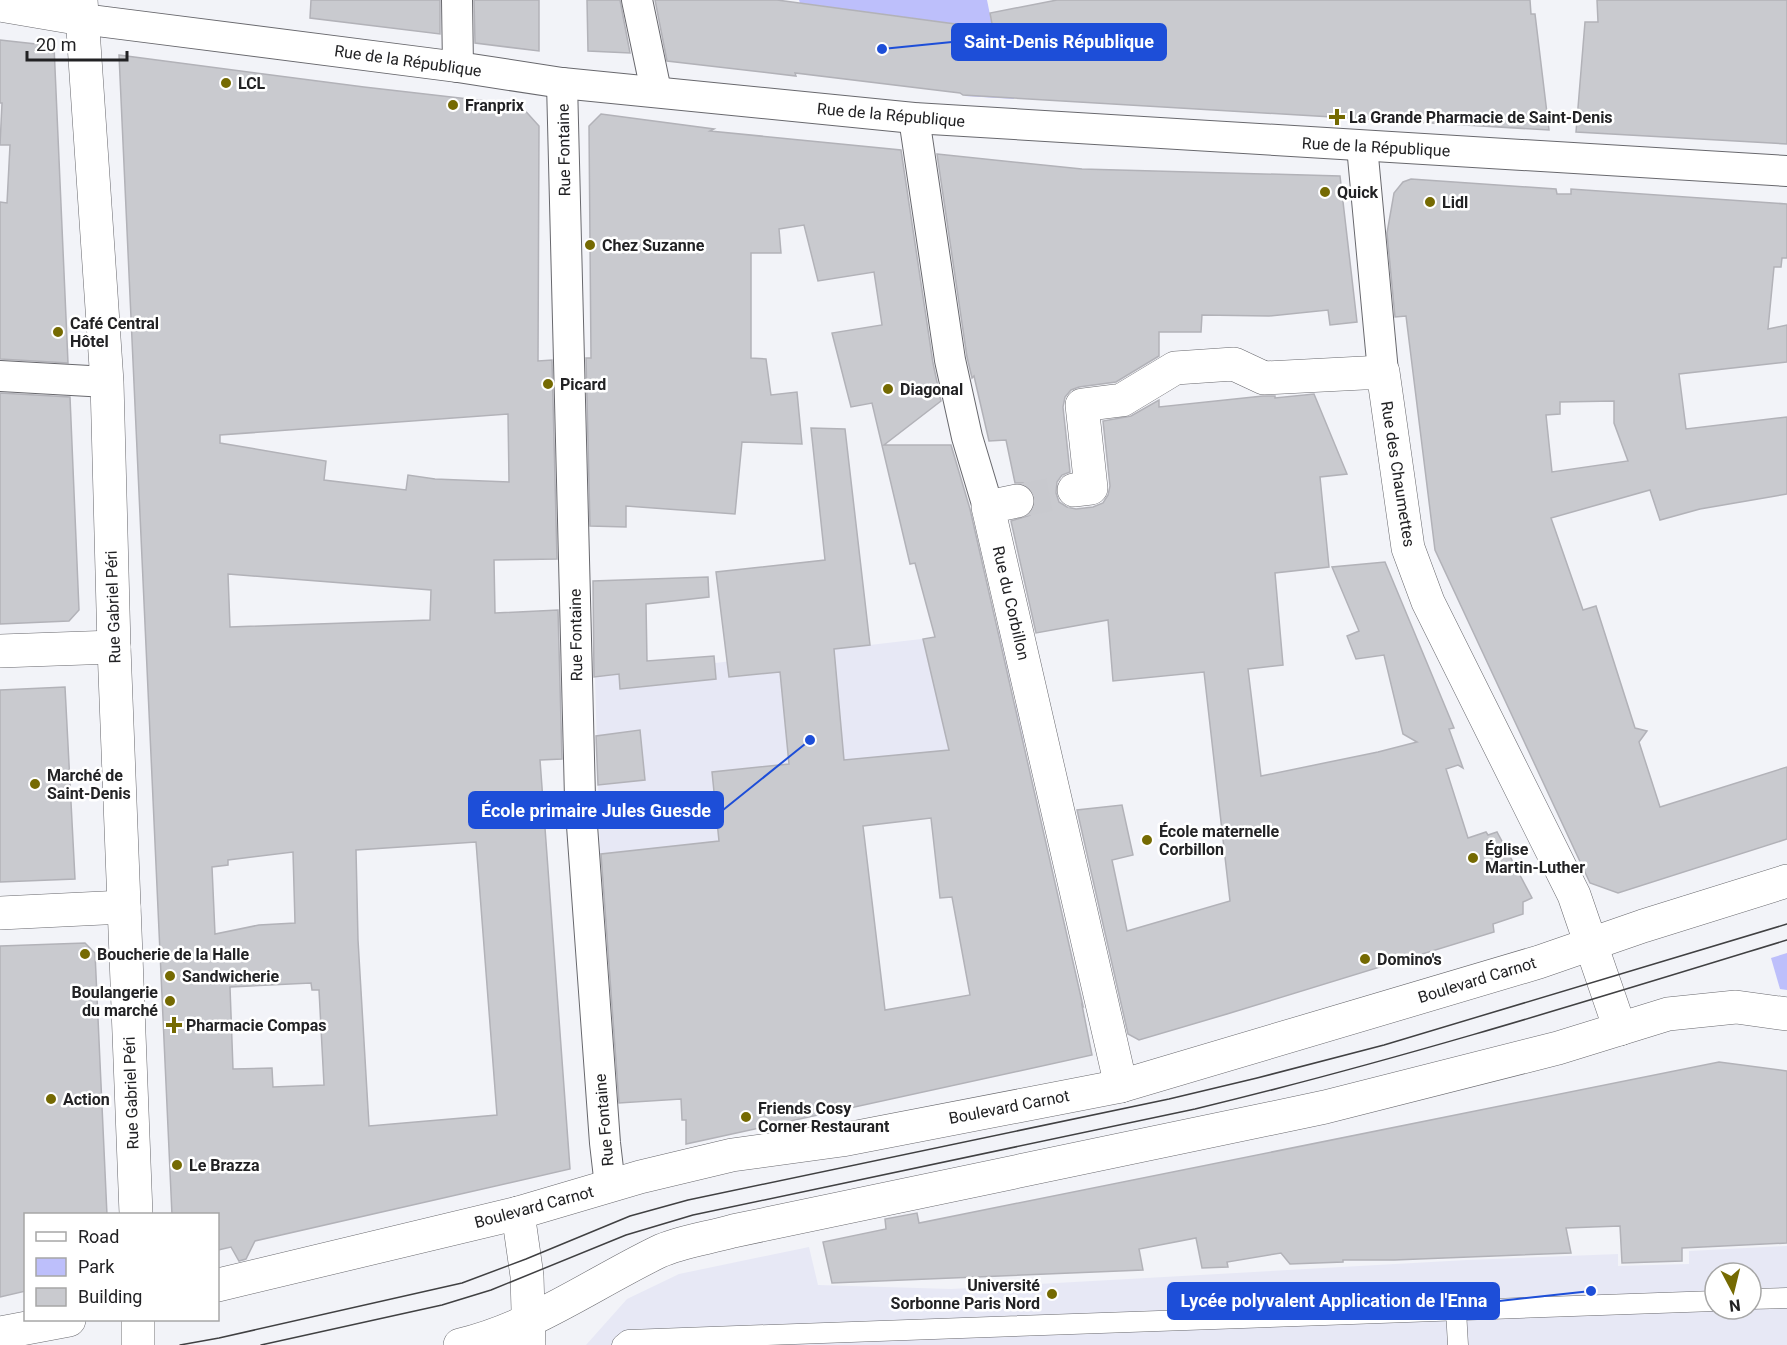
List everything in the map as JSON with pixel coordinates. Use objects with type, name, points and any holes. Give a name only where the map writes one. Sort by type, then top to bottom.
[{"type":"street","points":[[457,0],[458,68]]},
{"type":"street","points":[[637,0],[656,92]]},
{"type":"street","name":"Rue de la République","points":[[0,5],[82,10],[562,83],[914,118],[1787,171]]},
{"type":"street","name":"Rue Gabriel Péri","points":[[82,10],[107,382],[114,647],[136,1213]]},
{"type":"street","name":"Rue Fontaine","points":[[562,83],[580,798],[610,1186]]},
{"type":"street","name":"Rue du Corbillon","points":[[914,118],[950,360],[967,437],[1003,504],[1120,1086]]},
{"type":"street","name":"Rue des Chaumettes","points":[[1362,146],[1383,372],[1408,548],[1428,602],[1574,895],[1620,1029]]},
{"type":"street","points":[[1074,490],[1091,488],[1082,405],[1144,398],[1175,368],[1234,364],[1264,378],[1383,372]]},
{"type":"street","points":[[0,376],[107,382]]},
{"type":"street","points":[[0,651],[114,647]]},
{"type":"street","name":"Boulevard Carnot","points":[[219,1285],[518,1213],[640,1177],[732,1155],[842,1140],[1120,1086],[1539,962],[1591,943],[1787,881]]},
{"type":"street","points":[[0,913],[124,907]]},
{"type":"street","points":[[460,1345],[529,1333],[660,1251],[733,1231],[1325,1107],[1558,1048],[1668,1014],[1736,1006],[1787,1014]]},
{"type":"street","points":[[518,1213],[528,1276],[529,1333]]},
{"type":"street","points":[[0,1333],[64,1321]]},
{"type":"street","points":[[138,1321],[138,1345]]},
{"type":"lane","points":[[1763,1299],[1787,1298]]},
{"type":"lane","points":[[622,1345],[628,1340],[1703,1301]]},
{"type":"lane","points":[[1456,1310],[1458,1345]]},
{"type":"shaded area","points":[[999,630],[1011,682],[1001,685],[1003,705],[1017,704],[1025,743],[966,750],[963,814],[600,854],[595,677]]},
{"type":"shaded area","name":"Université Sorbonne Paris Nord","points":[[1787,1246],[1787,1345],[586,1345],[627,1299],[679,1274],[809,1247],[818,1285],[951,1289],[1467,1260],[1618,1254],[1618,1266],[1689,1264],[1689,1251]]},
{"type":"green space","points":[[799,0],[987,0],[999,59],[1007,57],[1014,99],[965,96],[949,23],[800,3]]},
{"type":"green space","points":[[1787,953],[1787,990],[1780,989],[1771,958]]},
{"type":"building","points":[[311,0],[440,0],[440,34],[310,18]]},
{"type":"building","points":[[474,0],[539,0],[539,51],[475,43]]},
{"type":"building","points":[[587,0],[620,0],[630,53],[588,51]]},
{"type":"building","points":[[655,0],[777,0],[993,29],[990,13],[1057,0],[1530,0],[1531,14],[1535,14],[1549,130],[963,95],[795,73],[796,76],[667,61]]},
{"type":"building","points":[[1597,0],[1787,0],[1787,144],[1576,132],[1585,22],[1598,22]]},
{"type":"building","points":[[0,40],[54,46],[68,363],[0,359],[0,202],[7,203],[10,145],[0,145],[2,103],[0,103]]},
{"type":"building","points":[[119,55],[520,105],[539,126],[538,361],[552,360],[557,559],[494,560],[495,613],[558,610],[562,759],[540,760],[570,1169],[255,1241],[246,1259],[239,1261],[231,1247],[219,1250],[219,1213],[172,1213]],"holes":[[[508,414],[509,482],[435,479],[408,475],[406,490],[324,480],[326,461],[220,443],[220,435]],[[228,574],[431,590],[430,620],[230,627]],[[476,842],[497,1115],[369,1126],[358,940],[356,850]],[[293,852],[295,923],[259,925],[215,934],[212,867],[228,865],[228,860]],[[311,983],[312,990],[319,990],[324,1085],[273,1087],[272,1068],[233,1069],[230,987]]]},
{"type":"building","points":[[601,114],[714,129],[710,131],[901,150],[933,363],[941,401],[884,445],[951,445],[970,509],[1083,1006],[1092,1055],[686,1144],[686,1120],[682,1120],[681,1099],[619,1103],[601,854],[719,841],[712,772],[789,764],[780,672],[729,677],[716,572],[825,560],[811,428],[845,429],[870,645],[834,649],[844,760],[949,750],[923,639],[935,637],[915,563],[910,564],[872,403],[851,407],[832,333],[882,325],[874,272],[818,281],[804,225],[779,229],[781,253],[751,253],[751,358],[766,359],[771,395],[797,392],[802,444],[742,442],[735,514],[626,506],[626,527],[590,526],[586,358],[591,358],[589,126]],"holes":[[[931,818],[940,898],[952,897],[970,995],[885,1010],[863,826]]]},
{"type":"building","points":[[937,154],[1082,169],[1340,176],[1357,322],[1330,325],[1328,310],[1269,316],[1202,315],[1201,332],[1159,332],[1159,356],[1116,382],[1079,387],[1071,390],[1065,397],[1063,407],[1070,472],[1062,475],[1057,482],[1056,493],[1059,502],[1076,509],[1103,503],[1110,486],[1103,421],[1131,416],[1159,400],[1159,407],[1263,396],[1275,396],[1275,398],[1314,394],[1347,474],[1320,477],[1329,567],[1275,573],[1283,665],[1248,669],[1261,776],[1417,742],[1403,734],[1384,655],[1356,659],[1347,636],[1359,631],[1332,567],[1385,562],[1454,728],[1449,729],[1463,768],[1458,765],[1446,769],[1468,838],[1486,832],[1488,835],[1497,832],[1532,898],[1523,902],[1523,914],[1493,924],[1494,932],[1227,1014],[1139,1040],[1128,1034],[1077,810],[1122,805],[1133,855],[1112,860],[1127,931],[1230,901],[1204,672],[1113,681],[1108,620],[1036,633],[1011,521],[1030,515],[1035,507],[1035,498],[1031,488],[1023,483],[1015,483],[1006,440],[989,441],[974,376],[972,378],[967,357]]},
{"type":"building","points":[[1411,179],[1556,189],[1557,194],[1571,194],[1571,189],[1787,204],[1787,258],[1782,258],[1781,267],[1774,267],[1768,329],[1787,325],[1787,362],[1679,374],[1686,429],[1787,417],[1787,494],[1700,509],[1660,520],[1650,490],[1551,518],[1583,610],[1596,606],[1635,728],[1647,731],[1639,742],[1660,807],[1787,767],[1787,839],[1618,893],[1590,883],[1435,550],[1406,316],[1395,317],[1387,233],[1394,193],[1403,182]],"holes":[[[1614,401],[1614,423],[1628,461],[1552,472],[1546,415],[1560,414],[1560,402]]]},
{"type":"building","points":[[0,393],[70,397],[79,610],[69,621],[0,624]]},
{"type":"building","points":[[708,577],[709,597],[646,604],[647,661],[714,656],[716,679],[620,689],[619,674],[594,677],[593,581]]},
{"type":"building","name":"Marché de Saint-Denis","points":[[65,687],[75,879],[0,882],[0,690]]},
{"type":"building","points":[[640,730],[645,780],[598,785],[596,736]]},
{"type":"building","points":[[85,943],[95,953],[107,1213],[24,1213],[24,1291],[0,1297],[0,946]]},
{"type":"building","points":[[1719,1062],[1787,1071],[1787,1243],[1682,1248],[1682,1261],[1622,1263],[1620,1226],[1566,1228],[1571,1253],[1343,1260],[1343,1262],[1290,1264],[1281,1253],[1227,1262],[1228,1267],[1202,1268],[1196,1238],[1139,1249],[1143,1270],[832,1283],[823,1242],[886,1229],[885,1219],[917,1213],[919,1223]]},
{"type":"tunnel","points":[[1017,501],[1074,490]]},
{"type":"tram line","points":[[180,1345],[462,1283],[630,1216],[688,1200],[1169,1099],[1384,1045],[1787,924]]},
{"type":"tram line","points":[[261,1345],[442,1305],[491,1290],[626,1235],[693,1215],[1195,1109],[1344,1071],[1492,1029],[1787,940]]},
{"type":"place","name":"Saint-Denis République","points":[[882,49]]},
{"type":"place","name":"LCL","points":[[226,83]]},
{"type":"place","name":"Franprix","points":[[453,105]]},
{"type":"place","name":"La Grande Pharmacie de Saint-Denis","points":[[1337,117]]},
{"type":"place","name":"Quick","points":[[1325,192]]},
{"type":"place","name":"Lidl","points":[[1430,202]]},
{"type":"place","name":"Chez Suzanne","points":[[590,245]]},
{"type":"place","name":"Café Central Hôtel","points":[[58,332]]},
{"type":"place","name":"Picard","points":[[548,384]]},
{"type":"place","name":"Diagonal","points":[[888,389]]},
{"type":"place","name":"École primaire Jules Guesde","points":[[810,740]]},
{"type":"place","name":"Marché de Saint-Denis","points":[[35,784]]},
{"type":"place","name":"École maternelle Corbillon","points":[[1147,840]]},
{"type":"place","name":"Église Martin-Luther","points":[[1473,858]]},
{"type":"place","name":"Boucherie de la Halle","points":[[85,954]]},
{"type":"place","name":"Domino's","points":[[1365,959]]},
{"type":"place","name":"Sandwicherie","points":[[170,976]]},
{"type":"place","name":"Boulangerie du marché","points":[[170,1001]]},
{"type":"place","name":"Pharmacie Compas","points":[[174,1025]]},
{"type":"place","name":"Action","points":[[51,1099]]},
{"type":"place","name":"Friends Cosy Corner Restaurant","points":[[746,1117]]},
{"type":"place","name":"Le Brazza","points":[[177,1165]]},
{"type":"place","name":"Lycée polyvalent Application de l'Enna","points":[[1591,1291]]},
{"type":"place","name":"Université Sorbonne Paris Nord","points":[[1052,1294]]}]
